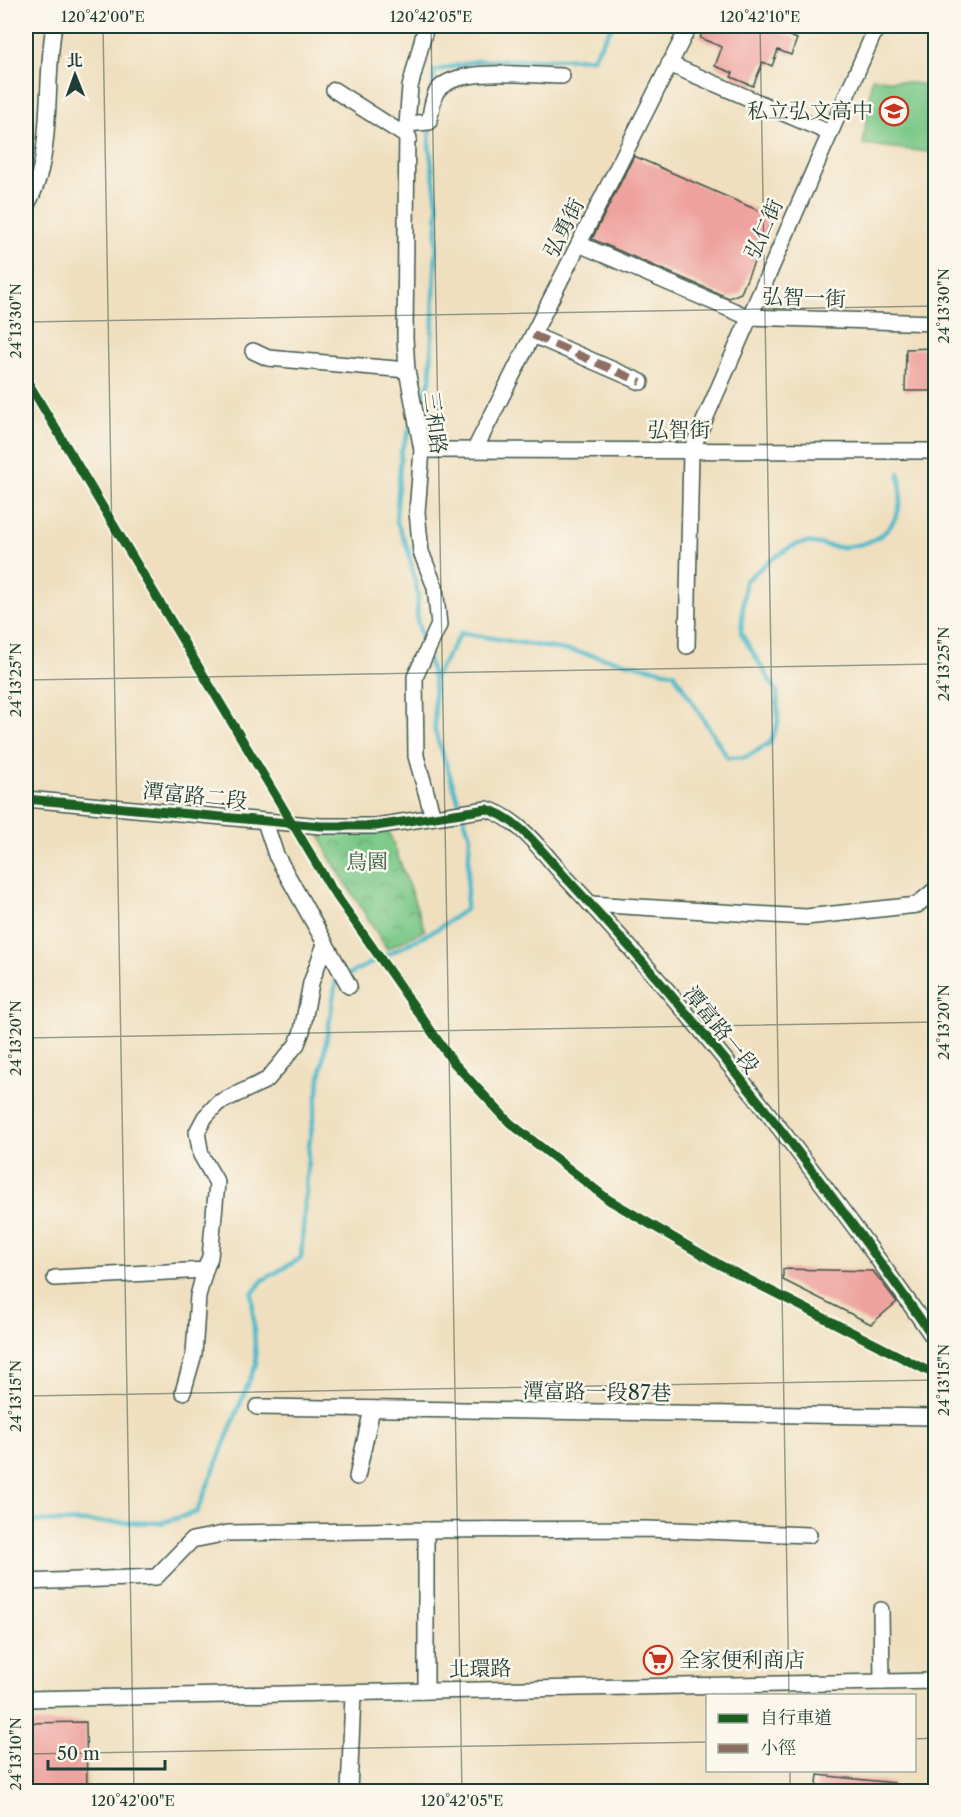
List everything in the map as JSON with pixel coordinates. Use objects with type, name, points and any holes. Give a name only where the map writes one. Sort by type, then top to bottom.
[{"type":"street","points":[[26,206],[34,194],[42,170],[50,48],[54,26]]},
{"type":"street","name":"三和路","points":[[426,26],[410,87],[406,199],[407,370],[422,450],[417,512],[422,552],[435,587],[439,625],[415,677],[416,756],[440,816]]},
{"type":"street","name":"弘勇街","points":[[476,449],[689,26]]},
{"type":"street","name":"弘仁街","points":[[691,451],[747,317],[878,26]]},
{"type":"street","points":[[669,64],[830,133]]},
{"type":"street","points":[[334,90],[408,131],[429,122],[436,92],[448,81],[464,75],[562,76]]},
{"type":"street","name":"弘智一街","points":[[579,244],[747,317],[936,322]]},
{"type":"street","points":[[533,335],[640,382]]},
{"type":"street","points":[[253,351],[268,358],[407,370]]},
{"type":"street","name":"弘智街","points":[[422,450],[936,451]]},
{"type":"street","points":[[687,646],[691,451]]},
{"type":"street","name":"潭富路二段","points":[[26,799],[120,806],[265,822],[376,826],[440,816]]},
{"type":"street","name":"潭富路一段","points":[[440,816],[488,809],[510,820],[590,904],[693,1023],[808,1165],[936,1341]]},
{"type":"street","points":[[265,822],[276,855],[348,985]]},
{"type":"street","points":[[590,904],[806,916],[917,905],[936,889]]},
{"type":"street","points":[[183,1392],[194,1354],[198,1296],[210,1257],[217,1183],[201,1155],[198,1132],[205,1117],[218,1103],[267,1080],[297,1044],[302,1031],[310,983],[326,944]]},
{"type":"street","points":[[55,1278],[205,1270]]},
{"type":"street","name":"潭富路一段87巷","points":[[257,1407],[936,1417]]},
{"type":"street","points":[[357,1477],[372,1409]]},
{"type":"street","points":[[26,1582],[156,1577],[192,1540],[228,1533],[646,1529],[809,1535]]},
{"type":"street","points":[[426,1530],[426,1691]]},
{"type":"street","points":[[881,1610],[882,1682]]},
{"type":"street","name":"北環路","points":[[26,1699],[352,1695],[426,1691],[936,1681]]},
{"type":"street","points":[[349,1791],[352,1695]]},
{"type":"green space","points":[[872,78],[935,86],[935,153],[863,144]]},
{"type":"green space","name":"鳥園","points":[[319,832],[389,832],[425,930],[387,949],[328,855]]},
{"type":"building","points":[[705,26],[764,26],[797,39],[791,55],[778,50],[772,66],[763,62],[753,86],[731,77],[733,73],[715,66],[722,47],[700,38]]},
{"type":"building","points":[[634,156],[773,217],[741,293],[729,298],[592,239]]},
{"type":"building","points":[[936,348],[936,391],[905,391],[906,349]]},
{"type":"building","points":[[783,1269],[873,1271],[897,1302],[871,1324],[783,1280]]},
{"type":"building","points":[[86,1722],[87,1791],[26,1791],[26,1723]]},
{"type":"building","points":[[818,1775],[894,1783],[893,1791],[816,1791]]},
{"type":"waterway","points":[[433,89],[434,71],[477,61],[593,58],[612,26]]},
{"type":"waterway","points":[[419,407],[430,381],[438,209],[429,145],[430,125]]},
{"type":"waterway","points":[[412,423],[401,452],[396,520],[408,549],[418,595],[417,620],[424,645]]},
{"type":"waterway","points":[[26,1521],[161,1523],[197,1512],[256,1364],[252,1294],[263,1280],[301,1258],[309,1145],[336,981],[439,928],[466,909],[470,836],[435,731],[434,678],[461,633],[577,652],[674,673],[728,758],[746,757],[770,743],[778,723],[777,692],[741,633],[745,581],[795,545],[807,542],[843,547],[859,545],[883,534],[897,515],[901,489],[899,473]]},
{"type":"waterway","points":[[428,659],[433,677]]},
{"type":"marked path","points":[[533,335],[641,382]]},
{"type":"cycle path","points":[[26,379],[331,888],[453,1062],[510,1123],[609,1200],[720,1265],[936,1375]]},
{"type":"cycle path","points":[[26,799],[321,826],[376,826],[487,809],[500,814],[532,839],[618,934],[714,1046],[806,1162],[936,1341]]},
{"type":"place","name":"私立弘文高中","points":[[894,111]]},
{"type":"place","name":"全家便利商店","points":[[658,1660]]}]
